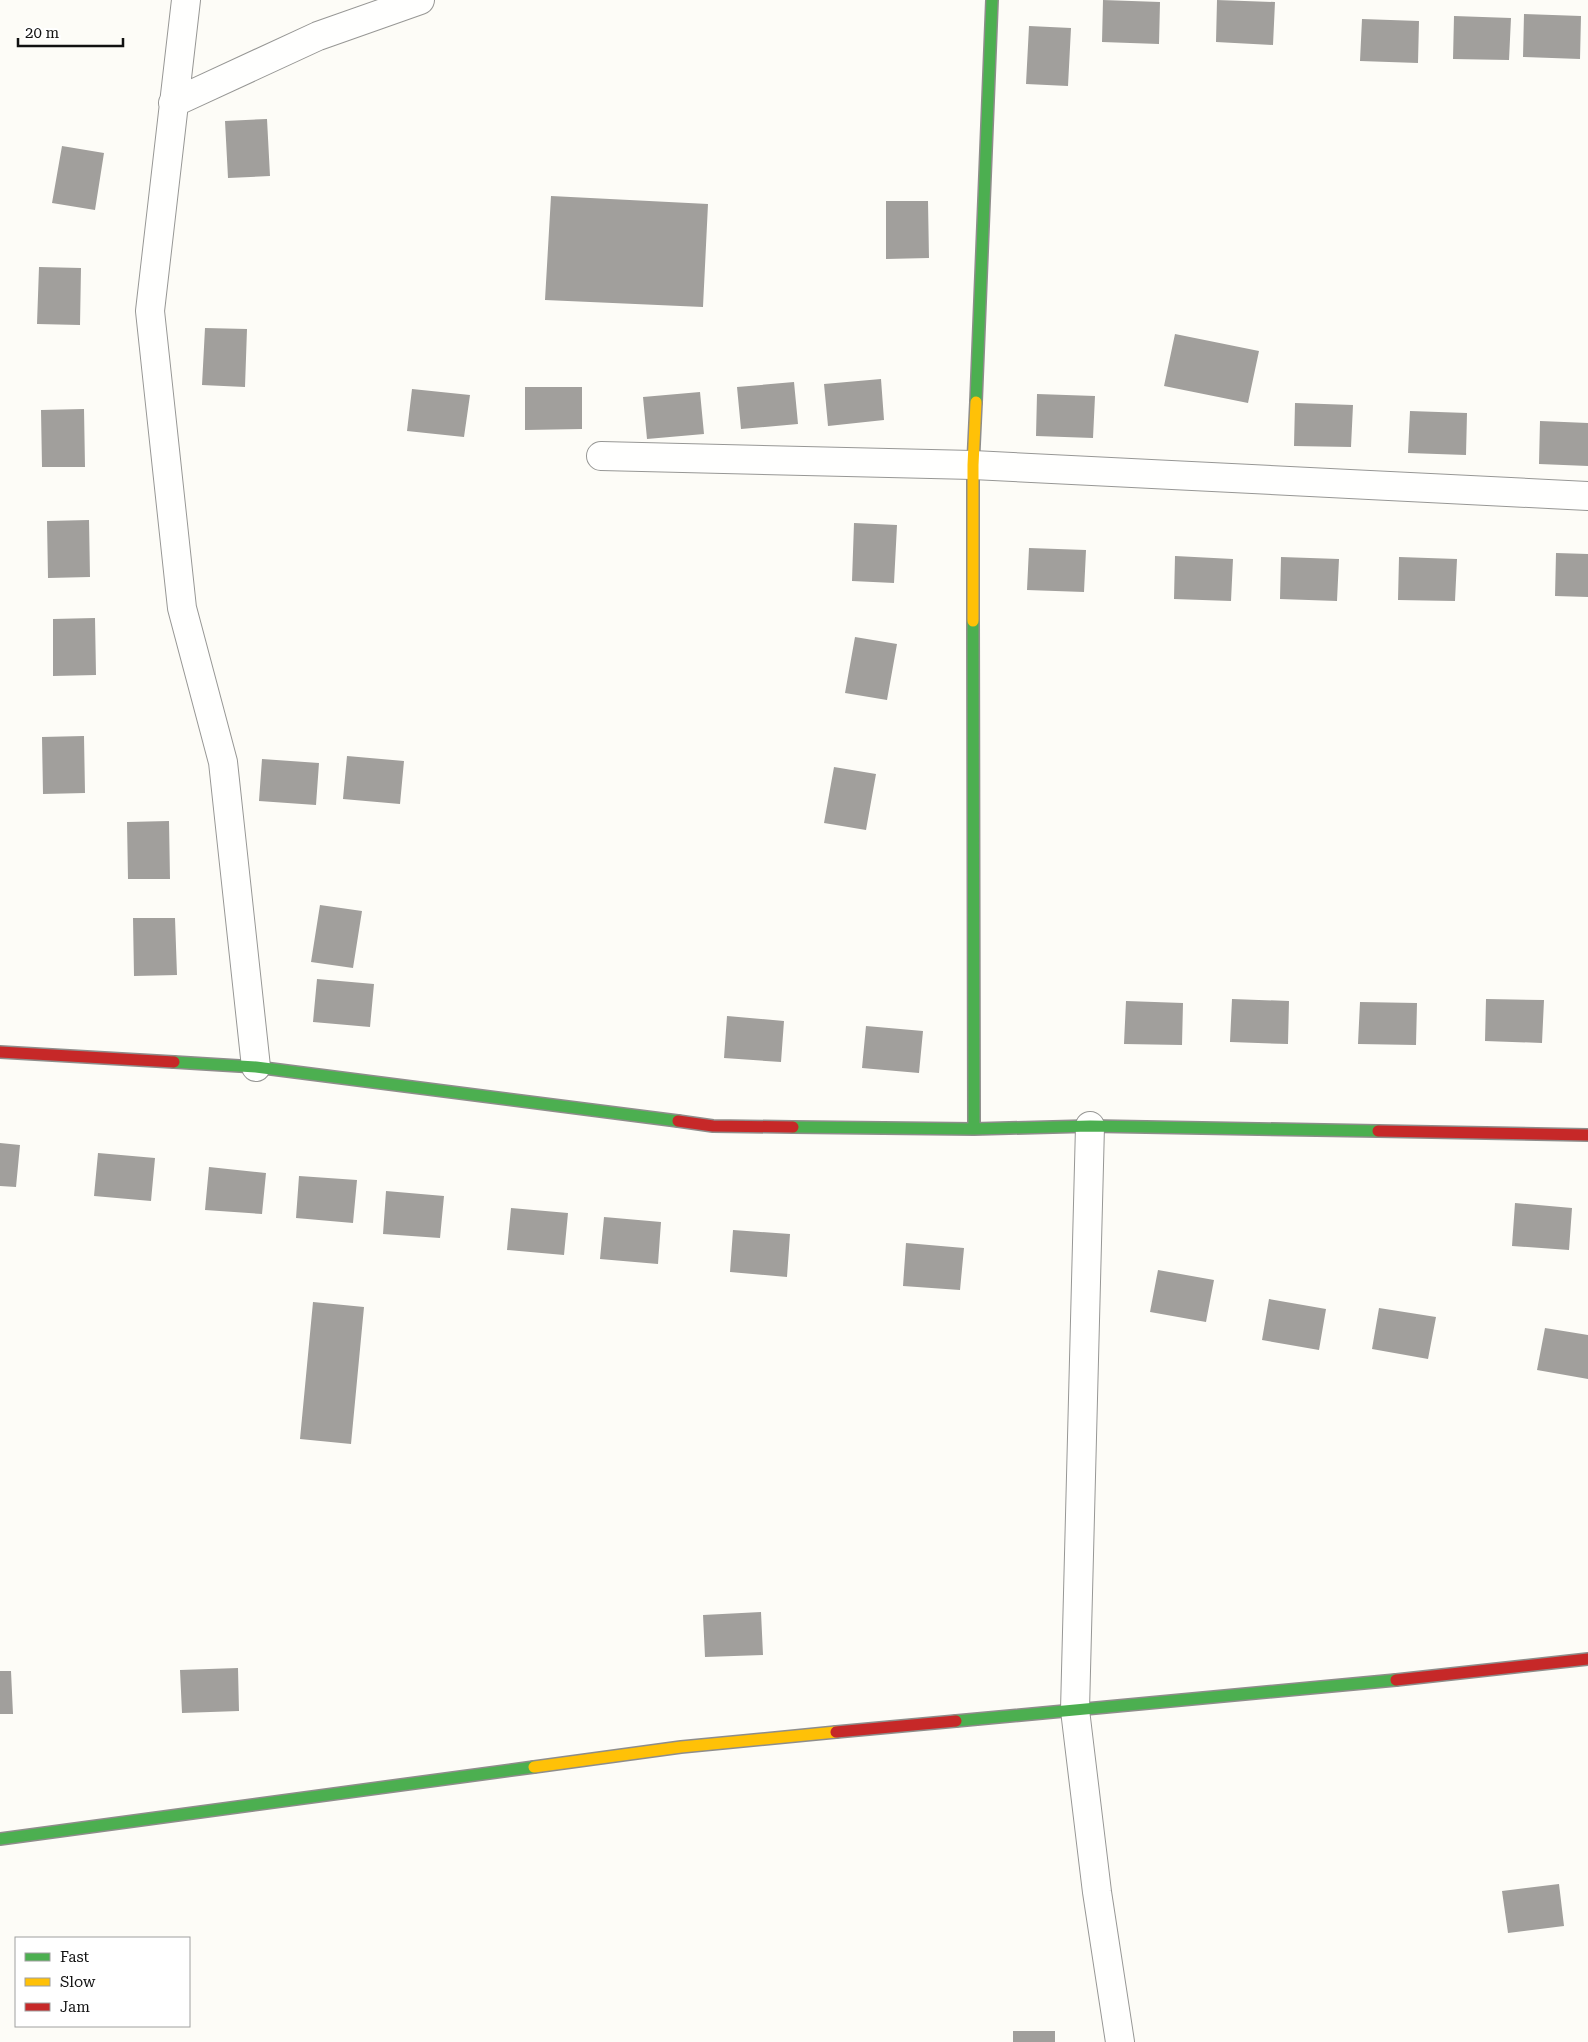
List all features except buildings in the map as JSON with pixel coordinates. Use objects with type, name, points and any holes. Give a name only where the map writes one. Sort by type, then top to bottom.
[{"type":"street","points":[[186,0],[150,311],[182,608],[223,762],[256,1067]]},
{"type":"street","points":[[173,103],[318,36],[420,0]]},
{"type":"street","points":[[974,1129],[973,465],[992,0]]},
{"type":"street","points":[[601,456],[973,465],[1588,496]]},
{"type":"street","points":[[0,1052],[256,1067],[713,1126],[974,1129],[1090,1126],[1588,1135]]},
{"type":"street","points":[[1090,1126],[1075,1710],[1097,1892],[1120,2042]]},
{"type":"street","points":[[0,1839],[681,1747],[1482,1672],[1588,1659]]},
{"type":"traffic: fast","points":[[976,402],[992,0]]},
{"type":"traffic: fast","points":[[973,621],[974,1129]]},
{"type":"traffic: fast","points":[[174,1062],[256,1067],[678,1121]]},
{"type":"traffic: fast","points":[[793,1127],[974,1129],[1090,1126],[1378,1131]]},
{"type":"traffic: fast","points":[[956,1721],[1396,1680]]},
{"type":"traffic: fast","points":[[0,1839],[534,1767]]},
{"type":"traffic: slow","points":[[973,621],[973,465],[976,402]]},
{"type":"traffic: slow","points":[[534,1767],[681,1747],[836,1732]]},
{"type":"traffic: jam","points":[[0,1052],[174,1062]]},
{"type":"traffic: jam","points":[[678,1121],[713,1126],[793,1127]]},
{"type":"traffic: jam","points":[[1378,1131],[1588,1135]]},
{"type":"traffic: jam","points":[[1396,1680],[1588,1659]]},
{"type":"traffic: jam","points":[[836,1732],[956,1721]]}]
